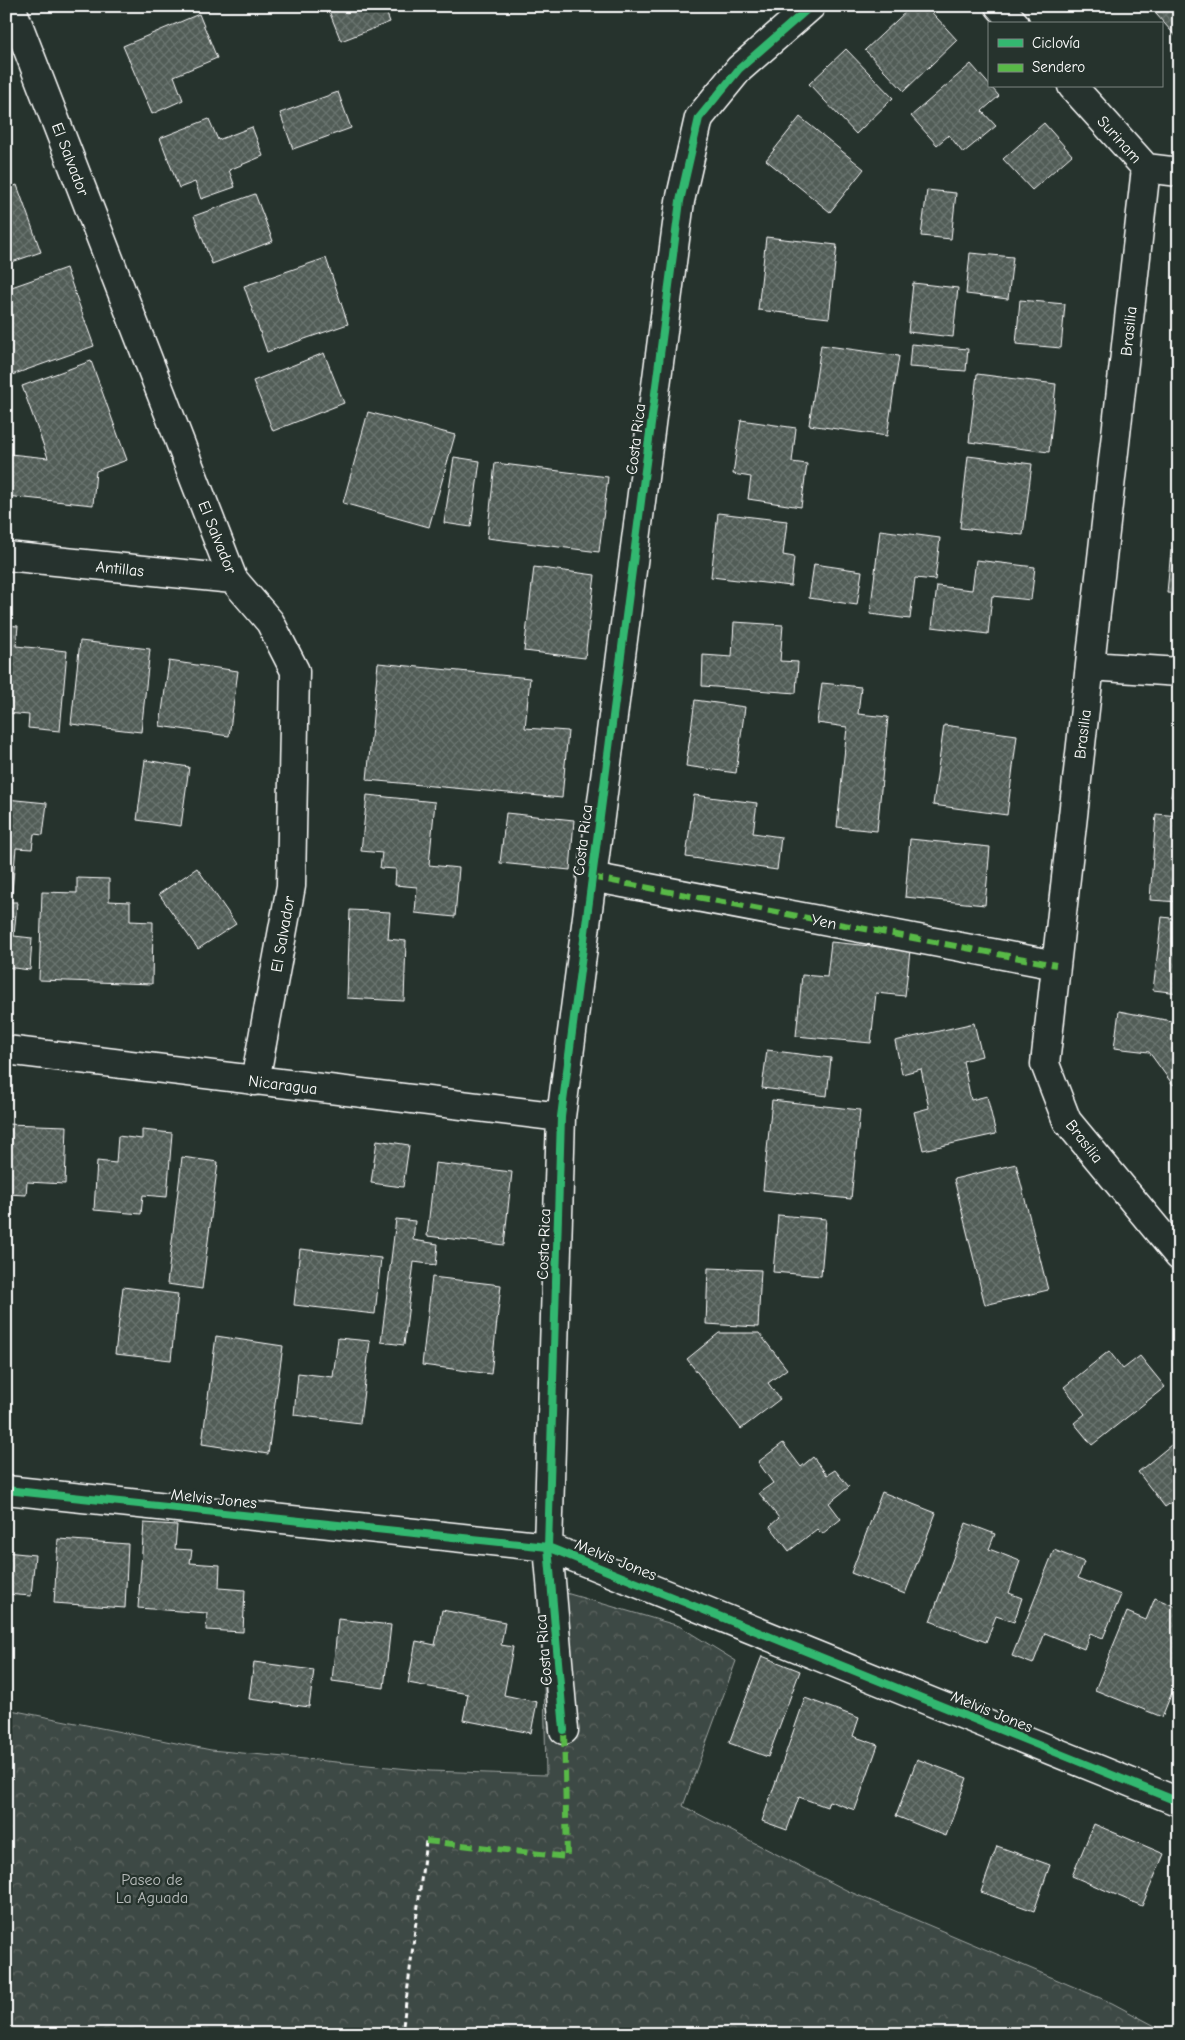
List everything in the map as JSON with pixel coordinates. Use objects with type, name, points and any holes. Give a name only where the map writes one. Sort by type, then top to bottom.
[{"type":"street","name":"El Salvador","points":[[11,6],[233,579],[270,622],[295,671],[291,886],[255,1081]]},
{"type":"street","name":"Costa Rica","points":[[564,1730],[548,1547],[561,1117],[680,202],[699,118],[739,69],[811,6]]},
{"type":"street","points":[[999,6],[1013,22]]},
{"type":"street","name":"Surinam","points":[[1074,88],[1146,168],[1179,172]]},
{"type":"street","name":"Brasilia","points":[[1146,168],[1045,1064],[1067,1121],[1179,1256]]},
{"type":"street","name":"Antillas","points":[[6,556],[233,579]]},
{"type":"street","points":[[1090,666],[1179,672]]},
{"type":"street","name":"Yen","points":[[592,877],[1056,965]]},
{"type":"street","name":"Nicaragua","points":[[6,1050],[561,1117]]},
{"type":"street","name":"Melvis Jones","points":[[6,1490],[548,1547],[1179,1802]]},
{"type":"path","points":[[402,2034],[426,1841]]},
{"type":"green space","name":"Paseo de La Aguada","points":[[542,1586],[679,1626],[736,1661],[683,1806],[848,1891],[1112,2003],[1170,2034],[6,2034],[6,1709],[211,1750],[430,1771],[546,1775]]},
{"type":"building","points":[[327,6],[384,6],[390,22],[341,41]]},
{"type":"building","points":[[912,6],[926,6],[957,40],[904,91],[865,50]]},
{"type":"building","points":[[1149,6],[1179,6],[1179,40]]},
{"type":"building","points":[[199,14],[217,58],[174,76],[183,100],[152,114],[123,46]]},
{"type":"building","points":[[846,49],[893,98],[856,134],[809,84]]},
{"type":"building","points":[[971,64],[988,83],[988,88],[992,88],[999,96],[982,111],[996,126],[963,153],[949,135],[937,145],[911,116]]},
{"type":"building","points":[[338,92],[351,128],[293,149],[280,113]]},
{"type":"building","points":[[800,117],[864,169],[830,212],[766,160]]},
{"type":"building","points":[[209,119],[218,140],[252,127],[263,156],[229,170],[235,187],[201,199],[195,182],[179,188],[160,138]]},
{"type":"building","points":[[1044,123],[1072,155],[1032,190],[1003,159]]},
{"type":"building","points":[[17,185],[41,252],[6,264],[6,189]]},
{"type":"building","points":[[927,190],[956,193],[951,239],[921,236]]},
{"type":"building","points":[[255,194],[273,241],[212,264],[194,216]]},
{"type":"building","points":[[766,237],[837,245],[829,318],[758,310]]},
{"type":"building","points":[[970,253],[1013,257],[1008,299],[966,294]]},
{"type":"building","points":[[326,258],[348,324],[267,352],[244,286]]},
{"type":"building","points":[[66,268],[94,346],[9,376],[6,368],[6,289]]},
{"type":"building","points":[[913,283],[958,288],[953,337],[908,332]]},
{"type":"building","points":[[1020,300],[1065,304],[1061,348],[1016,344]]},
{"type":"building","points":[[911,344],[968,349],[966,371],[909,367]]},
{"type":"building","points":[[821,345],[899,356],[887,436],[809,425]]},
{"type":"building","points":[[324,353],[344,403],[273,431],[253,381]]},
{"type":"building","points":[[91,361],[127,460],[96,471],[93,505],[6,496],[10,454],[48,458],[22,386]]},
{"type":"building","points":[[977,374],[1056,384],[1049,452],[969,442]]},
{"type":"building","points":[[368,412],[455,435],[429,527],[343,503]]},
{"type":"building","points":[[741,420],[796,428],[792,462],[807,464],[801,507],[748,499],[751,477],[733,474]]},
{"type":"building","points":[[968,456],[1032,464],[1023,535],[960,528]]},
{"type":"building","points":[[454,457],[480,461],[471,527],[444,523]]},
{"type":"building","points":[[495,463],[608,477],[599,552],[487,538]]},
{"type":"building","points":[[718,513],[787,521],[783,555],[794,557],[791,586],[711,577]]},
{"type":"building","points":[[880,530],[940,538],[935,580],[915,578],[910,619],[870,614]]},
{"type":"building","points":[[1171,550],[1179,550],[1179,594],[1167,593]]},
{"type":"building","points":[[976,560],[1035,567],[1031,600],[992,596],[988,634],[932,627],[937,586],[972,590]]},
{"type":"building","points":[[814,564],[862,571],[857,605],[809,598]]},
{"type":"building","points":[[534,567],[595,575],[585,658],[524,651]]},
{"type":"building","points":[[734,622],[783,625],[780,661],[798,662],[796,693],[702,686],[703,655],[732,657]]},
{"type":"building","points":[[6,625],[18,626],[16,646],[67,651],[60,731],[28,728],[29,715],[6,713]]},
{"type":"building","points":[[80,641],[150,649],[141,732],[71,724]]},
{"type":"building","points":[[169,661],[238,671],[229,736],[160,726]]},
{"type":"building","points":[[378,663],[530,678],[525,728],[568,731],[562,798],[367,780]]},
{"type":"building","points":[[822,683],[861,687],[858,714],[888,717],[877,831],[837,827],[847,727],[817,723]]},
{"type":"building","points":[[695,700],[745,707],[736,773],[686,766]]},
{"type":"building","points":[[944,725],[1017,735],[1007,815],[933,805]]},
{"type":"building","points":[[1179,746],[1179,798],[1171,797]]},
{"type":"building","points":[[145,760],[189,767],[181,826],[137,820]]},
{"type":"building","points":[[367,795],[435,802],[429,865],[459,868],[455,917],[415,913],[417,887],[395,885],[396,869],[380,868],[382,853],[361,851]]},
{"type":"building","points":[[694,795],[757,803],[753,833],[781,837],[777,870],[686,857]]},
{"type":"building","points":[[6,799],[47,803],[43,835],[34,834],[32,849],[16,848],[11,902],[17,902],[14,936],[32,938],[30,970],[6,967]]},
{"type":"building","points":[[506,813],[574,820],[570,870],[500,863]]},
{"type":"building","points":[[1156,814],[1179,816],[1179,902],[1150,900]]},
{"type":"building","points":[[910,839],[990,847],[985,905],[905,897]]},
{"type":"building","points":[[197,868],[236,924],[198,949],[159,894]]},
{"type":"building","points":[[77,878],[109,879],[109,901],[130,902],[130,921],[153,922],[152,984],[39,980],[42,892],[77,893]]},
{"type":"building","points":[[350,910],[390,912],[388,939],[406,941],[404,1001],[347,998]]},
{"type":"building","points":[[1162,917],[1179,919],[1179,993],[1153,990]]},
{"type":"building","points":[[831,942],[910,950],[905,996],[876,993],[871,1043],[796,1036],[802,975],[827,977]]},
{"type":"building","points":[[1119,1011],[1171,1021],[1179,1030],[1179,1080],[1173,1085],[1149,1052],[1114,1048]]},
{"type":"building","points":[[974,1023],[982,1056],[963,1061],[971,1100],[987,1096],[996,1134],[923,1150],[914,1112],[929,1108],[921,1069],[902,1074],[895,1041]]},
{"type":"building","points":[[767,1050],[831,1058],[827,1096],[762,1088]]},
{"type":"building","points":[[772,1100],[860,1110],[851,1199],[763,1190]]},
{"type":"building","points":[[6,1124],[67,1126],[65,1184],[27,1182],[26,1195],[6,1194]]},
{"type":"building","points":[[142,1130],[172,1133],[167,1197],[143,1195],[141,1214],[94,1210],[97,1161],[116,1163],[118,1136],[142,1139]]},
{"type":"building","points":[[377,1140],[409,1145],[403,1187],[371,1183]]},
{"type":"building","points":[[182,1157],[218,1162],[202,1289],[167,1284]]},
{"type":"building","points":[[435,1163],[512,1172],[504,1245],[427,1236]]},
{"type":"building","points":[[1016,1164],[1048,1290],[985,1305],[954,1179]]},
{"type":"building","points":[[778,1215],[826,1219],[821,1276],[773,1272]]},
{"type":"building","points":[[396,1219],[415,1221],[413,1240],[438,1244],[436,1265],[414,1262],[404,1345],[381,1342]]},
{"type":"building","points":[[300,1249],[381,1258],[375,1314],[294,1305]]},
{"type":"building","points":[[708,1268],[761,1270],[758,1327],[706,1324]]},
{"type":"building","points":[[432,1277],[501,1285],[491,1374],[422,1365]]},
{"type":"building","points":[[123,1287],[178,1294],[171,1360],[115,1354]]},
{"type":"building","points":[[719,1333],[759,1333],[787,1369],[768,1383],[780,1399],[741,1429],[687,1359]]},
{"type":"building","points":[[216,1336],[283,1346],[268,1454],[202,1444]]},
{"type":"building","points":[[338,1338],[370,1341],[360,1423],[294,1415],[298,1373],[333,1377]]},
{"type":"building","points":[[1109,1351],[1123,1369],[1140,1356],[1165,1387],[1092,1445],[1074,1423],[1085,1414],[1064,1387]]},
{"type":"building","points":[[1179,1426],[1179,1497],[1165,1507],[1138,1472],[1176,1441],[1170,1433]]},
{"type":"building","points":[[783,1443],[801,1467],[813,1457],[827,1475],[835,1470],[849,1487],[829,1503],[841,1519],[822,1534],[817,1529],[789,1551],[770,1526],[779,1518],[759,1493],[773,1483],[758,1462]]},
{"type":"building","points":[[882,1492],[936,1513],[905,1594],[851,1573]]},
{"type":"building","points":[[144,1523],[177,1525],[175,1549],[192,1550],[190,1563],[220,1565],[219,1588],[245,1590],[243,1632],[206,1630],[207,1613],[138,1608]]},
{"type":"building","points":[[966,1523],[995,1534],[989,1549],[1020,1561],[1009,1593],[1022,1598],[1014,1622],[996,1616],[986,1642],[930,1621]]},
{"type":"building","points":[[58,1539],[128,1544],[125,1608],[54,1603]]},
{"type":"building","points":[[1054,1550],[1084,1562],[1078,1578],[1121,1595],[1103,1638],[1090,1633],[1084,1649],[1045,1633],[1033,1664],[1012,1656]]},
{"type":"building","points":[[6,1552],[35,1555],[31,1596],[6,1594]]},
{"type":"building","points":[[1155,1598],[1179,1608],[1179,1675],[1162,1717],[1095,1690],[1127,1612],[1146,1620]]},
{"type":"building","points":[[442,1610],[505,1622],[501,1645],[513,1647],[504,1695],[537,1702],[531,1733],[463,1720],[468,1694],[408,1683],[416,1641],[435,1645]]},
{"type":"building","points":[[338,1619],[391,1625],[384,1688],[332,1681]]},
{"type":"building","points":[[762,1656],[800,1671],[768,1757],[729,1743]]},
{"type":"building","points":[[254,1662],[314,1670],[309,1707],[249,1699]]},
{"type":"building","points":[[805,1698],[859,1718],[853,1736],[878,1745],[855,1810],[829,1801],[827,1807],[799,1797],[787,1830],[762,1821]]},
{"type":"building","points":[[917,1759],[967,1778],[946,1836],[896,1816]]},
{"type":"building","points":[[1094,1824],[1164,1854],[1142,1906],[1072,1876]]},
{"type":"building","points":[[997,1846],[1050,1865],[1034,1911],[981,1892]]},
{"type":"marked path","points":[[591,877],[1056,965]]},
{"type":"marked path","points":[[426,1841],[567,1857],[564,1730]]},
{"type":"cycle path","points":[[564,1730],[548,1547],[561,1117],[680,201],[699,118],[739,69],[811,6]]},
{"type":"cycle path","points":[[6,1490],[548,1547],[1179,1802]]}]
